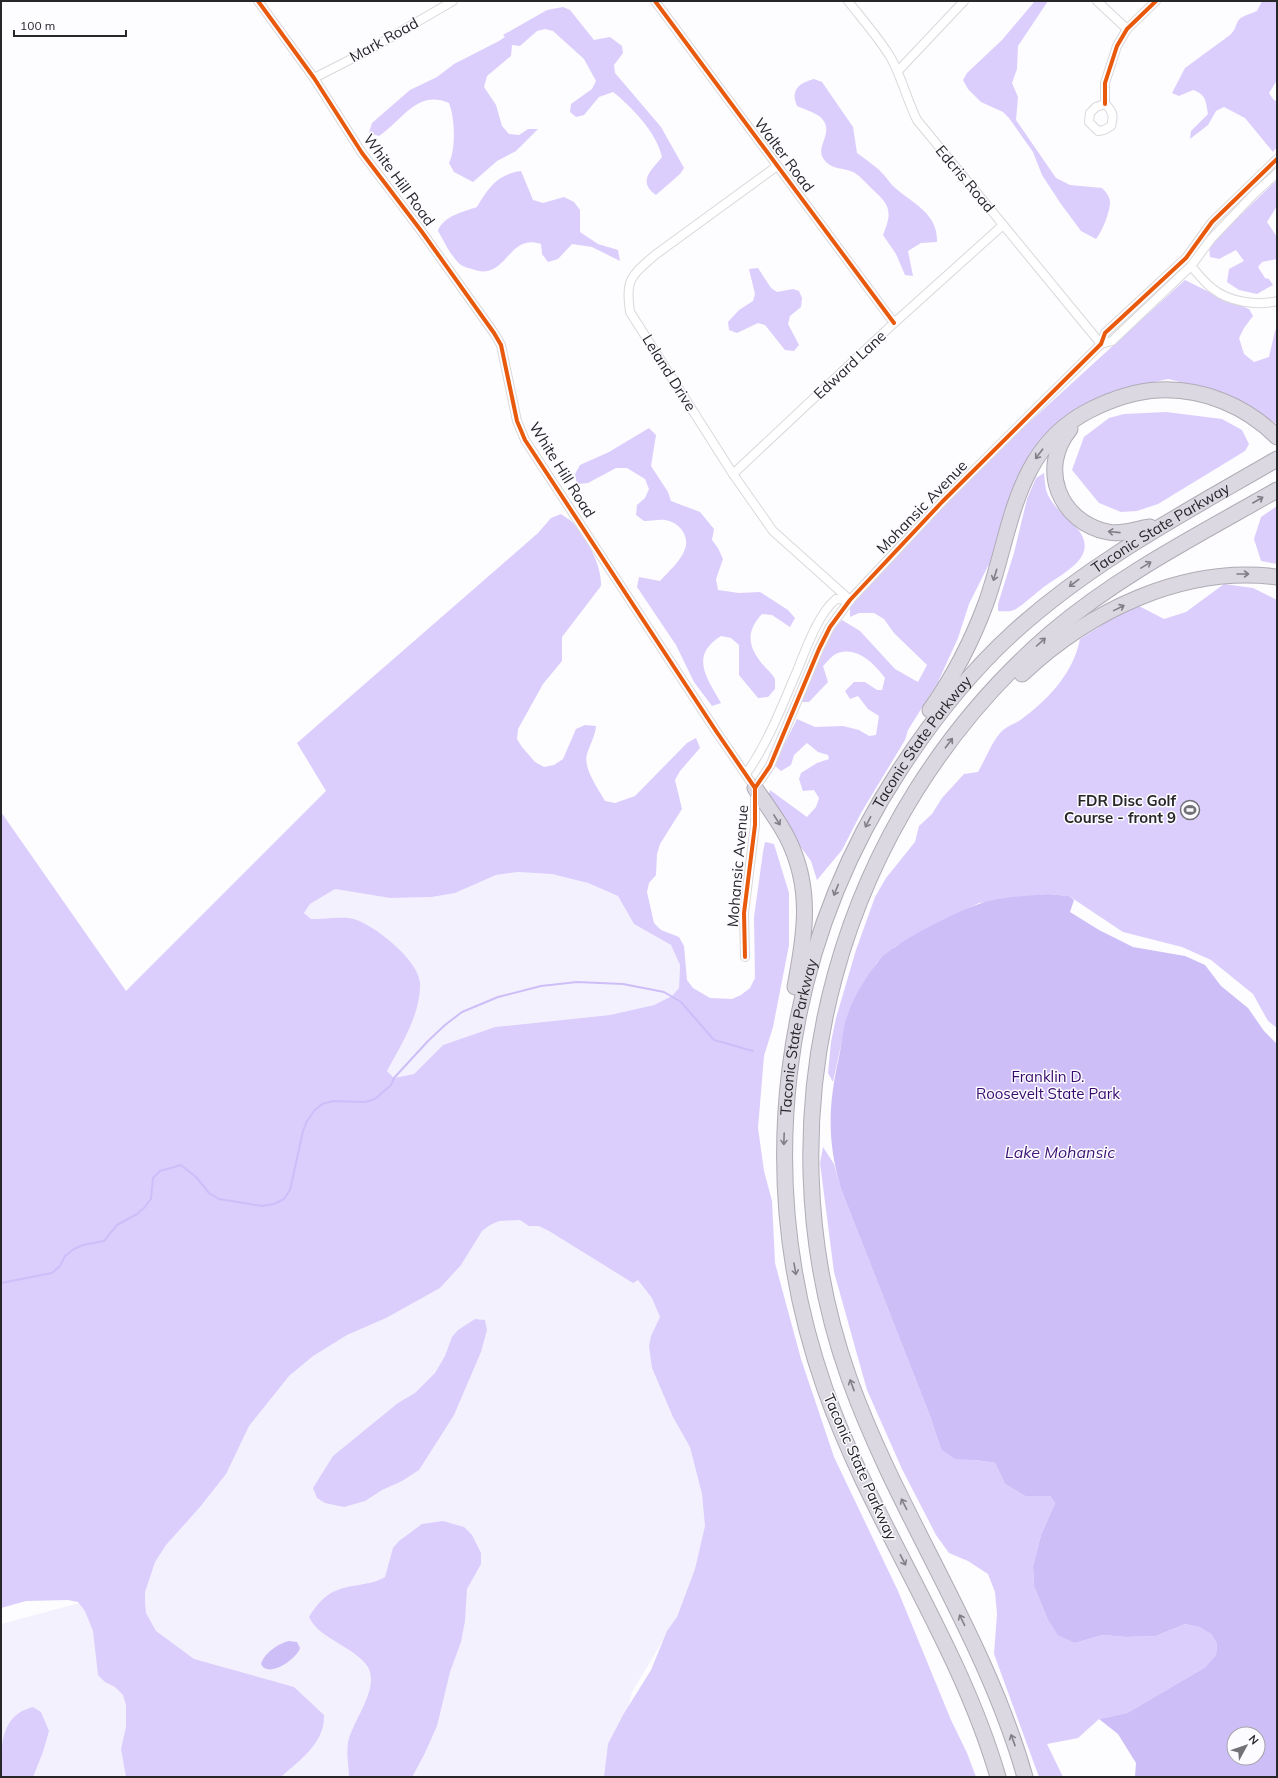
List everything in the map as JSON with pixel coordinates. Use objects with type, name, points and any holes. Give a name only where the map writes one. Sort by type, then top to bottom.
[{"type":"highway","points":[[903,765],[905,752],[910,738],[953,675],[975,631],[988,598],[1017,498],[1027,472],[1037,457],[1054,437],[1070,422],[1089,410],[1112,399],[1138,392],[1165,390],[1190,392],[1214,398],[1235,407],[1255,419],[1277,437]]},
{"type":"highway","points":[[1089,410],[1069,431],[1061,442],[1057,454],[1055,479],[1065,504],[1086,524],[1108,532],[1130,532],[1144,528],[1166,525]]},
{"type":"highway","name":"Taconic State Parkway","points":[[998,1777],[965,1687],[856,1464],[834,1414],[817,1364],[800,1297],[789,1228],[784,1147],[787,1092],[799,1010],[821,930],[841,879],[875,808],[923,733],[957,690],[1016,631],[1080,578],[1126,548],[1274,461]]},
{"type":"highway","name":"Taconic State Parkway","points":[[1025,1777],[1008,1726],[987,1672],[887,1469],[867,1425],[848,1374],[832,1321],[821,1268],[813,1214],[810,1159],[812,1104],[819,1043],[836,971],[852,919],[882,851],[911,797],[958,731],[1012,670],[1052,633],[1100,595],[1157,558],[1277,490]]},
{"type":"highway","points":[[994,689],[1009,686],[1040,658],[1086,625],[1145,595],[1185,582],[1212,576],[1238,574],[1277,576]]},
{"type":"highway","points":[[755,788],[779,823],[790,844],[800,872],[805,901],[803,939],[787,1036],[787,1092]]},
{"type":"street","name":"White Hill Road","points":[[258,1],[314,78],[362,153],[422,232],[494,333],[501,345],[517,420],[525,440],[755,788]]},
{"type":"street","name":"Mark Road","points":[[314,78],[369,50],[453,1]]},
{"type":"street","name":"Walter Road","points":[[655,1],[894,323]]},
{"type":"street","name":"Edcris Road","points":[[848,1],[890,56],[898,71],[909,104],[917,120],[1101,344]]},
{"type":"street","points":[[898,71],[964,1]]},
{"type":"street","points":[[1097,1],[1127,29]]},
{"type":"street","points":[[1105,104],[1105,83],[1117,46],[1127,29],[1156,1]]},
{"type":"street","name":"Mohansic Avenue","points":[[745,957],[744,913],[755,825],[755,788],[770,766],[824,638],[836,618],[850,600],[974,469],[1101,344],[1105,333],[1186,258],[1212,222],[1277,159]]},
{"type":"street","name":"Leland Drive","points":[[777,166],[655,255],[638,270],[629,281],[628,295],[630,312],[733,474],[773,531],[850,600]]},
{"type":"street","name":"Mohansic Avenue","points":[[1101,344],[1112,341],[1191,266],[1212,239],[1254,194],[1277,173]]},
{"type":"street","name":"Edward Lane","points":[[733,474],[894,323],[1003,225]]},
{"type":"street","points":[[1191,266],[1213,289],[1227,297],[1241,301],[1267,304],[1277,301]]},
{"type":"street","points":[[746,774],[761,750],[819,622],[832,602],[836,599],[850,600]]},
{"type":"shaded area","points":[[1035,1],[1048,1],[1018,46],[1017,69],[1012,83],[1018,97],[1016,120],[1056,178],[1070,185],[1102,188],[1107,194],[1110,202],[1109,211],[1103,227],[1096,239],[1081,231],[1061,204],[1042,175],[1033,152],[1009,118],[1003,112],[981,102],[968,89],[963,80],[967,73],[1002,40]]},
{"type":"shaded area","points":[[1262,1],[1277,1],[1277,80],[1269,93],[1277,102],[1277,147],[1273,152],[1245,118],[1224,107],[1216,111],[1208,125],[1190,139],[1191,131],[1208,114],[1205,99],[1201,94],[1193,90],[1179,96],[1172,93],[1185,68],[1230,35],[1238,21],[1243,17],[1257,11]]},
{"type":"shaded area","points":[[563,7],[570,10],[594,40],[610,37],[622,46],[623,53],[614,65],[615,73],[661,127],[684,168],[680,174],[656,195],[650,190],[647,185],[647,181],[650,171],[662,157],[655,139],[649,130],[635,112],[613,92],[599,97],[584,115],[576,117],[570,112],[571,104],[592,89],[596,81],[584,59],[553,31],[545,29],[537,31],[520,46],[512,45],[511,56],[487,76],[484,87],[496,105],[502,126],[509,134],[519,135],[528,129],[538,129],[516,151],[497,161],[473,182],[454,172],[449,163],[453,150],[454,133],[453,117],[449,103],[438,100],[428,100],[419,103],[379,136],[369,133],[372,123],[410,90],[437,77],[454,64],[499,41],[505,37],[503,35],[547,10]]},
{"type":"shaded area","points":[[814,79],[822,82],[853,127],[857,153],[877,168],[893,186],[922,209],[933,223],[937,242],[921,243],[908,251],[913,276],[905,275],[896,254],[883,235],[889,214],[886,204],[855,173],[834,167],[823,158],[821,153],[826,132],[824,121],[819,116],[797,106],[795,100],[795,91],[797,88],[800,85]]},
{"type":"shaded area","points":[[521,171],[533,200],[543,203],[564,197],[574,202],[580,210],[580,232],[598,244],[618,250],[620,261],[592,247],[572,244],[558,259],[548,262],[542,254],[541,244],[530,242],[513,250],[493,269],[484,271],[472,269],[457,262],[438,231],[441,226],[454,215],[477,207],[494,183],[506,175]]},
{"type":"shaded area","points":[[1277,180],[1277,206],[1267,222],[1277,237],[1277,259],[1262,262],[1258,267],[1265,278],[1269,279],[1273,285],[1257,294],[1239,290],[1227,282],[1229,269],[1244,261],[1236,250],[1219,259],[1210,257],[1209,245]]},
{"type":"shaded area","points":[[758,268],[771,288],[777,292],[793,289],[799,291],[802,298],[801,307],[790,316],[788,324],[799,345],[794,351],[785,350],[765,325],[758,323],[737,333],[729,330],[728,322],[739,310],[753,301],[755,294],[749,269]]},
{"type":"shaded area","points":[[1185,280],[1217,296],[1249,309],[1253,316],[1239,338],[1244,354],[1254,362],[1269,357],[1277,327],[1277,424],[1225,393],[1168,379],[1123,389],[1044,442],[996,562],[988,566],[969,604],[958,638],[938,682],[908,730],[905,740],[861,813],[842,850],[817,880],[811,861],[767,801],[770,790],[807,817],[816,807],[819,798],[814,790],[803,791],[799,779],[801,773],[817,763],[829,759],[828,755],[818,752],[807,743],[794,755],[791,765],[781,771],[774,765],[797,719],[815,727],[843,726],[859,730],[869,736],[876,735],[879,716],[868,709],[858,696],[850,699],[845,691],[854,682],[865,682],[877,690],[882,690],[885,678],[871,662],[859,654],[845,651],[838,653],[823,666],[828,682],[809,702],[802,702],[805,688],[829,633],[842,620],[860,631],[895,669],[918,682],[927,665],[894,633],[884,619],[874,613],[859,613],[850,617],[850,607],[895,554],[1003,446]]},
{"type":"shaded area","points":[[1166,412],[1222,419],[1242,430],[1249,444],[1245,451],[1158,504],[1137,511],[1121,512],[1099,503],[1072,470],[1084,437],[1109,418],[1124,414]]},
{"type":"shaded area","points":[[649,428],[656,435],[651,466],[668,492],[671,501],[700,512],[714,529],[712,540],[723,559],[716,579],[718,590],[739,593],[760,592],[788,610],[795,618],[790,627],[772,615],[762,614],[756,621],[753,628],[751,641],[755,654],[775,679],[775,689],[768,697],[758,698],[739,675],[739,645],[731,638],[721,636],[711,644],[703,659],[706,676],[721,703],[712,706],[694,682],[676,645],[637,587],[639,577],[660,581],[681,558],[686,544],[685,535],[682,530],[670,521],[644,521],[636,515],[637,505],[645,498],[649,489],[645,479],[627,468],[616,468],[588,483],[577,484],[575,474],[580,465],[609,452]]},
{"type":"shaded area","points":[[1044,473],[1046,489],[1049,497],[1055,506],[1076,527],[1083,537],[1085,545],[1083,553],[1079,560],[1065,573],[1044,586],[1017,609],[1011,611],[998,611],[998,604],[1014,553],[1027,499],[1036,478]]},
{"type":"shaded area","points":[[1277,506],[1277,564],[1261,561],[1254,539],[1261,517]]},
{"type":"shaded area","points":[[561,514],[572,522],[578,529],[593,553],[601,578],[601,586],[562,637],[562,661],[543,684],[518,729],[517,739],[535,762],[544,767],[554,765],[563,759],[576,729],[585,725],[596,726],[594,737],[587,754],[587,766],[605,801],[615,803],[635,796],[687,743],[696,738],[700,748],[680,771],[675,780],[682,809],[660,844],[657,854],[656,875],[649,883],[647,892],[654,923],[661,930],[679,937],[684,946],[687,980],[693,988],[710,998],[732,999],[741,995],[750,988],[755,978],[754,917],[763,852],[765,842],[774,844],[789,893],[789,945],[773,1027],[764,1056],[758,1128],[764,1171],[772,1201],[775,1263],[801,1359],[834,1457],[898,1591],[976,1777],[604,1777],[608,1744],[623,1715],[651,1670],[667,1631],[677,1617],[695,1569],[705,1526],[702,1494],[690,1447],[673,1417],[652,1368],[649,1346],[651,1336],[660,1317],[652,1298],[638,1280],[633,1283],[549,1231],[539,1226],[529,1226],[520,1220],[499,1221],[490,1225],[482,1231],[461,1265],[440,1288],[386,1318],[347,1335],[313,1356],[289,1376],[249,1426],[226,1474],[200,1507],[166,1545],[155,1562],[145,1592],[145,1602],[146,1613],[156,1631],[194,1659],[294,1687],[324,1715],[323,1725],[316,1742],[303,1757],[281,1777],[126,1777],[121,1749],[126,1727],[126,1705],[123,1695],[115,1687],[105,1682],[98,1675],[93,1631],[85,1611],[78,1602],[68,1600],[26,1601],[1,1608],[1,812],[126,991],[326,791],[297,743],[538,533],[551,518]],"holes":[[[518,872],[552,874],[588,883],[618,896],[634,924],[671,945],[680,965],[679,988],[672,996],[654,1005],[610,1015],[495,1027],[443,1045],[414,1074],[394,1078],[387,1071],[414,1018],[419,995],[420,983],[418,974],[404,954],[373,928],[350,918],[311,919],[304,913],[310,904],[335,889],[390,898],[432,897],[455,893],[496,875]]]},
{"type":"shaded area","points":[[1224,584],[1253,588],[1277,600],[1277,1028],[1268,1021],[1253,994],[1211,960],[1182,947],[1123,932],[1069,896],[1048,894],[1014,898],[979,903],[896,946],[878,961],[862,985],[848,1013],[833,1082],[828,1073],[831,1042],[836,1018],[856,950],[875,897],[886,878],[915,842],[919,826],[932,814],[942,798],[964,774],[978,772],[999,734],[1007,727],[1030,713],[1058,685],[1072,664],[1080,639],[1135,604],[1164,619],[1186,612]]},
{"type":"shaded area","points":[[518,872],[552,874],[588,883],[618,896],[634,924],[671,945],[680,965],[679,988],[673,996],[654,1005],[610,1015],[495,1027],[443,1045],[414,1074],[394,1078],[387,1071],[412,1017],[420,982],[353,919],[311,919],[304,913],[310,904],[335,889],[390,898],[432,897],[455,893],[496,875]]},
{"type":"shaded area","points":[[823,1147],[834,1164],[841,1189],[930,1416],[941,1449],[976,1460],[995,1463],[1005,1484],[1025,1496],[1050,1496],[1055,1503],[1041,1535],[1033,1566],[1034,1586],[1047,1618],[1075,1643],[1103,1635],[1126,1637],[1156,1636],[1185,1624],[1199,1627],[1211,1634],[1217,1644],[1216,1655],[1204,1668],[1127,1713],[1099,1719],[1078,1738],[1047,1744],[1063,1777],[1039,1777],[994,1654],[997,1614],[995,1592],[988,1574],[968,1561],[949,1553],[936,1535],[902,1469],[867,1390],[834,1272],[820,1163]]},
{"type":"shaded area","points":[[500,1213],[559,1223],[651,1279],[727,1509],[677,1617],[632,1692],[613,1770],[616,1777],[1,1777],[1,1624],[91,1600],[238,1404]]},
{"type":"shaded area","points":[[475,1319],[485,1320],[487,1330],[481,1352],[454,1415],[419,1470],[365,1501],[344,1507],[325,1503],[317,1498],[313,1488],[333,1456],[398,1403],[415,1393],[435,1373],[445,1356],[452,1337],[458,1330]]},
{"type":"shaded area","points":[[443,1521],[464,1527],[472,1535],[481,1553],[481,1564],[467,1589],[465,1621],[461,1642],[450,1672],[437,1726],[412,1777],[349,1777],[347,1747],[369,1692],[371,1682],[370,1672],[365,1663],[358,1656],[327,1636],[309,1617],[319,1603],[329,1594],[342,1589],[373,1582],[385,1577],[393,1548],[399,1541],[422,1524]]},
{"type":"shaded area","points":[[33,1707],[41,1712],[49,1731],[43,1752],[33,1777],[1,1777],[2,1743],[8,1724],[22,1711]]},
{"type":"water","name":"Lake Mohansic","points":[[1048,894],[1069,896],[1074,900],[1070,912],[1099,930],[1133,947],[1185,956],[1205,965],[1221,986],[1248,1008],[1264,1031],[1277,1044],[1277,1777],[1135,1777],[1136,1763],[1118,1734],[1099,1719],[1127,1713],[1204,1668],[1216,1655],[1217,1644],[1211,1634],[1199,1627],[1185,1624],[1156,1636],[1126,1637],[1103,1635],[1075,1643],[1058,1635],[1047,1618],[1034,1586],[1033,1566],[1041,1535],[1055,1503],[1050,1496],[1025,1496],[1005,1484],[995,1463],[955,1459],[941,1449],[930,1416],[841,1189],[836,1172],[831,1139],[831,1108],[835,1075],[846,1018],[857,993],[868,975],[884,955],[909,938],[924,929],[979,904],[1012,897]]},
{"type":"water","points":[[289,1641],[297,1642],[300,1648],[294,1657],[288,1662],[282,1666],[270,1669],[265,1668],[261,1664],[269,1652],[277,1646]]},
{"type":"waterway","points":[[1,1283],[52,1273],[60,1266],[65,1256],[74,1249],[83,1245],[104,1241],[117,1225],[137,1214],[144,1208],[151,1199],[153,1178],[160,1171],[181,1165],[196,1177],[209,1193],[219,1199],[262,1206],[274,1204],[284,1199],[290,1190],[303,1131],[307,1121],[314,1111],[322,1104],[333,1101],[365,1102],[375,1099],[391,1085],[394,1078],[445,1025],[462,1012],[498,997],[541,986],[577,982],[623,984],[664,992],[681,1002],[714,1040],[753,1051]]},
{"type":"cycle path","points":[[258,1],[314,78],[362,153],[422,232],[494,333],[501,345],[517,421],[525,440],[755,788]]},
{"type":"cycle path","points":[[655,1],[894,323]]},
{"type":"cycle path","points":[[1105,104],[1105,83],[1117,46],[1127,29],[1156,1]]},
{"type":"cycle path","points":[[745,957],[744,913],[755,825],[755,788],[770,766],[819,649],[830,627],[850,600],[942,502],[1101,344],[1105,333],[1186,258],[1212,222],[1277,159]]},
{"type":"place","name":"FDR Disc Golf Course - front 9","points":[[1190,810]]},
{"type":"park label","name":"Franklin D. Roosevelt State Park","points":[[1048,1086]]}]
